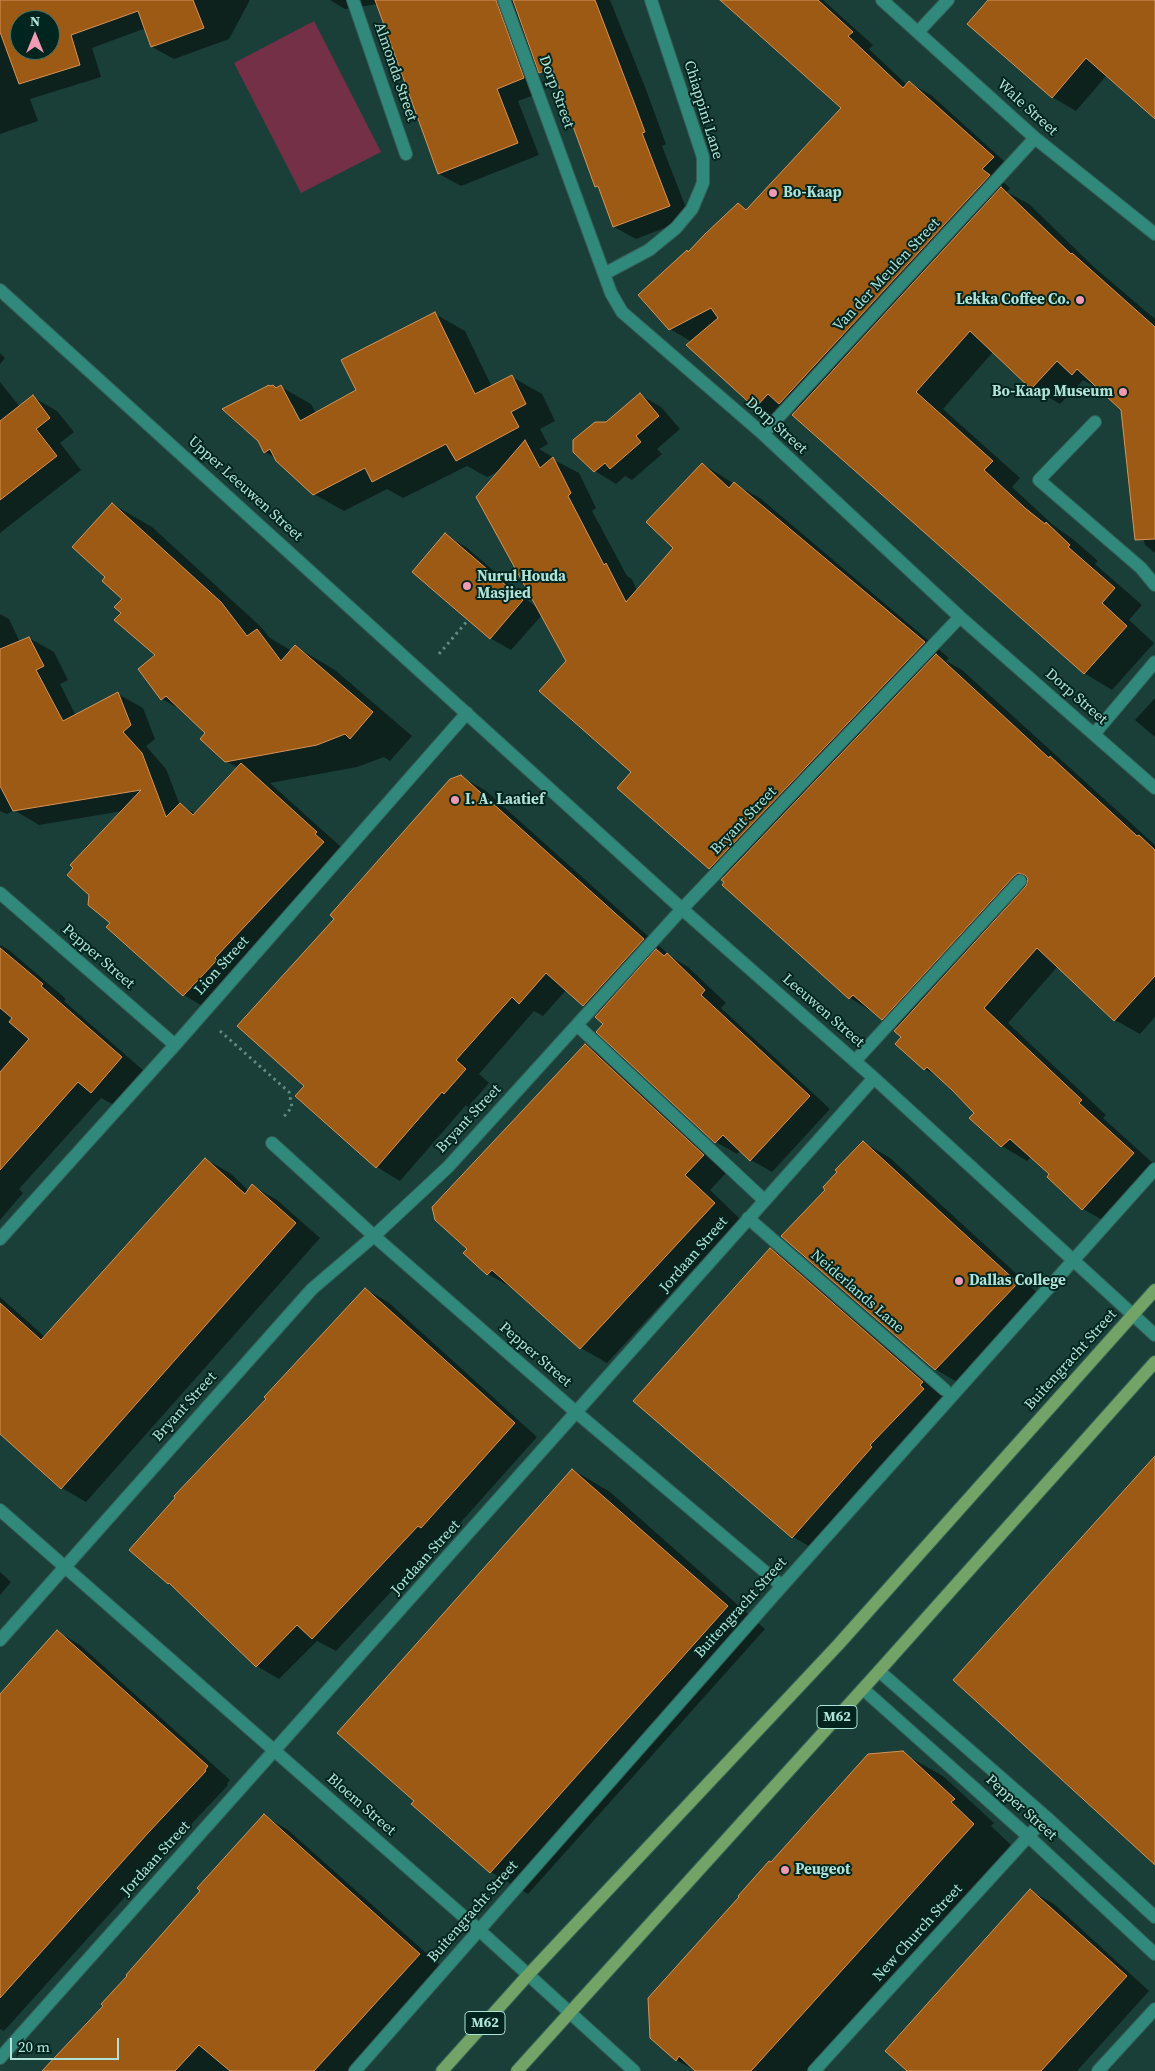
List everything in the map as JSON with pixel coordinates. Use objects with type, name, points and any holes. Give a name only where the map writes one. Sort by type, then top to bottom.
[{"type":"main road","name":"Buitengracht Street","points":[[442,2071],[528,1975],[838,1645],[1155,1290]]},
{"type":"main road","name":"M62","points":[[517,2071],[863,1689],[1155,1362]]},
{"type":"street","name":"Almonda Street","points":[[353,0],[406,154]]},
{"type":"street","name":"Dorp Street","points":[[504,0],[604,274],[622,312],[762,434],[960,617],[1155,788]]},
{"type":"street","name":"Chiappini Lane","points":[[604,274],[649,250],[676,228],[692,209],[703,183],[703,157],[651,0]]},
{"type":"street","name":"Wale Street","points":[[882,0],[1035,138],[1155,234]]},
{"type":"street","points":[[918,32],[948,0]]},
{"type":"street","name":"Van der Meulen Street","points":[[762,434],[1035,138]]},
{"type":"street","name":"Upper Leeuwen Street","points":[[0,290],[467,713]]},
{"type":"street","points":[[1095,422],[1039,480],[1141,568],[1155,585]]},
{"type":"street","name":"Bryant Street","points":[[0,1640],[312,1289],[374,1236],[448,1167],[578,1026],[682,909],[960,617]]},
{"type":"street","points":[[1094,734],[1155,662]]},
{"type":"street","name":"Leeuwen Street","points":[[467,713],[682,909],[874,1078],[1155,1336]]},
{"type":"street","name":"Lion Street","points":[[0,1239],[175,1045],[467,713]]},
{"type":"street","points":[[855,1061],[1020,881]]},
{"type":"street","name":"Pepper Street","points":[[0,893],[175,1045]]},
{"type":"street","points":[[578,1026],[764,1200]]},
{"type":"street","name":"Jordaan Street","points":[[0,2058],[874,1078]]},
{"type":"street","name":"Pepper Street","points":[[272,1143],[374,1236],[577,1413],[782,1586]]},
{"type":"street","name":"Buitengracht Street","points":[[355,2071],[782,1586],[1155,1169]]},
{"type":"street","name":"Neiderlands Lane","points":[[748,1218],[944,1390]]},
{"type":"street","name":"Bloem Street","points":[[0,1510],[479,1930],[568,2013],[634,2071]]},
{"type":"street","name":"Pepper Street","points":[[879,1671],[1046,1817],[1155,1916]]},
{"type":"street","name":"Pepper Street","points":[[863,1689],[1028,1836],[1155,1954]]},
{"type":"street","name":"New Church Street","points":[[814,2071],[1046,1817]]},
{"type":"street","points":[[1098,2071],[1155,2009]]},
{"type":"path","points":[[423,673],[468,620]]},
{"type":"path","points":[[219,1030],[289,1092]]},
{"type":"shaded area","points":[[314,21],[381,152],[301,193],[234,63]]},
{"type":"building","points":[[0,0],[193,0],[204,28],[151,47],[138,11],[71,35],[80,65],[19,84],[10,60],[60,60],[60,10],[10,10],[10,59],[0,32]]},
{"type":"building","points":[[375,0],[496,0],[524,78],[497,89],[518,143],[438,174]]},
{"type":"building","points":[[513,0],[595,0],[645,132],[642,133],[670,206],[613,227],[598,186],[595,187],[552,68],[539,73]]},
{"type":"building","points":[[720,0],[818,0],[853,32],[848,36],[903,88],[909,81],[994,157],[982,169],[990,175],[779,404],[768,394],[755,408],[686,345],[718,318],[711,308],[669,330],[638,295],[687,250],[688,252],[738,203],[746,210],[841,108]]},
{"type":"building","points":[[988,0],[1155,0],[1155,119],[1086,58],[1052,98],[967,24]]},
{"type":"building","points":[[1001,187],[1071,254],[1155,327],[1155,539],[1135,540],[1121,410],[1077,369],[1072,375],[1057,361],[1031,389],[970,331],[916,392],[993,461],[984,470],[1025,508],[1045,524],[1046,522],[1070,545],[1068,547],[1115,588],[1102,603],[1127,626],[1084,674],[792,415]]},
{"type":"building","points":[[435,312],[475,394],[512,375],[526,404],[511,412],[519,427],[456,461],[446,444],[372,482],[365,468],[313,495],[276,461],[270,449],[264,453],[258,441],[222,409],[269,385],[273,385],[276,388],[281,385],[300,421],[356,390],[341,360]]},
{"type":"building","points":[[640,393],[659,416],[636,436],[641,442],[610,469],[605,463],[594,472],[573,452],[573,440],[595,422],[606,422]]},
{"type":"building","points":[[33,395],[50,418],[36,429],[57,456],[0,500],[0,421]]},
{"type":"building","points":[[525,440],[540,468],[553,457],[571,493],[568,496],[604,565],[606,563],[626,602],[673,548],[646,522],[702,463],[729,488],[734,482],[925,642],[709,869],[617,788],[631,772],[539,691],[566,661],[476,497]]},
{"type":"building","points":[[112,503],[221,602],[247,636],[257,629],[281,661],[295,645],[373,712],[350,739],[345,734],[317,745],[225,762],[200,739],[205,733],[166,696],[161,700],[138,669],[155,655],[114,620],[121,613],[114,607],[122,599],[102,581],[105,577],[72,547]]},
{"type":"building","name":"Nurul Houda Masjied","points":[[445,533],[523,600],[490,639],[412,572]]},
{"type":"building","points":[[29,637],[44,666],[36,670],[63,721],[118,692],[131,725],[123,732],[142,753],[166,817],[180,803],[193,815],[241,763],[317,832],[315,834],[324,842],[215,958],[217,960],[183,996],[106,927],[110,923],[88,905],[89,895],[67,875],[73,868],[70,865],[141,790],[13,811],[0,786],[0,649]]},
{"type":"building","points":[[936,654],[1049,758],[1050,756],[1137,836],[1139,835],[1155,850],[1155,976],[1114,1021],[1037,948],[984,1008],[1082,1100],[1079,1103],[1134,1153],[1082,1210],[1047,1177],[1049,1174],[1010,1139],[1001,1147],[969,1118],[974,1113],[952,1090],[927,1067],[924,1070],[895,1044],[901,1037],[894,1031],[1026,886],[1028,879],[1025,875],[1018,873],[1014,876],[882,1020],[853,995],[849,999],[722,885],[724,882],[721,880]]},
{"type":"building","points":[[461,775],[644,939],[583,1006],[546,973],[519,1004],[512,997],[456,1060],[466,1069],[444,1094],[442,1092],[376,1168],[295,1096],[304,1086],[237,1026],[334,919],[330,915],[450,779]]},
{"type":"building","points":[[0,948],[43,984],[41,986],[122,1057],[91,1093],[78,1082],[0,1170],[0,1072],[29,1039],[9,1022],[12,1018],[0,1008]]},
{"type":"building","points":[[656,949],[664,956],[667,953],[705,990],[701,995],[810,1096],[750,1161],[723,1135],[715,1143],[596,1032],[603,1024],[595,1017]]},
{"type":"building","points":[[585,1044],[704,1155],[685,1175],[715,1203],[580,1349],[492,1270],[487,1275],[463,1253],[467,1249],[435,1220],[432,1207]]},
{"type":"building","points":[[863,1141],[1018,1283],[935,1370],[781,1236],[825,1190],[823,1187],[837,1172],[835,1170]]},
{"type":"building","points":[[205,1158],[245,1194],[252,1184],[296,1223],[61,1489],[0,1434],[0,1303],[41,1340]]},
{"type":"building","points":[[770,1248],[923,1382],[920,1385],[924,1389],[870,1445],[872,1447],[792,1538],[633,1401]]},
{"type":"building","points":[[365,1288],[515,1423],[421,1528],[418,1526],[312,1639],[297,1625],[256,1667],[169,1583],[129,1550],[175,1498],[174,1496],[266,1399],[264,1397]]},
{"type":"building","points":[[1155,1456],[1155,1865],[953,1680]]},
{"type":"building","points":[[572,1469],[728,1606],[490,1873],[411,1804],[414,1801],[337,1733]]},
{"type":"building","points":[[57,1630],[208,1766],[206,1771],[0,1998],[0,1694]]},
{"type":"building","points":[[903,1751],[955,1799],[951,1802],[974,1824],[751,2071],[695,2071],[679,2056],[676,2061],[650,2038],[648,1998],[769,1861],[771,1862],[868,1754]]},
{"type":"building","points":[[264,1814],[420,1954],[314,2071],[230,2071],[199,2045],[175,2071],[42,2071],[103,2006],[101,2004],[200,1891],[197,1888]]},
{"type":"building","points":[[1030,1889],[1127,1976],[1041,2071],[907,2071],[885,2051]]},
{"type":"place","name":"Bo-Kaap","points":[[773,193]]},
{"type":"place","name":"Lekka Coffee Co.","points":[[1080,300]]},
{"type":"place","name":"Bo-Kaap Museum","points":[[1123,392]]},
{"type":"place","name":"Nurul Houda Masjied","points":[[467,586]]},
{"type":"place","name":"I. A. Laatief","points":[[455,800]]},
{"type":"place","name":"Dallas College","points":[[959,1281]]},
{"type":"place","name":"Peugeot","points":[[785,1870]]}]
